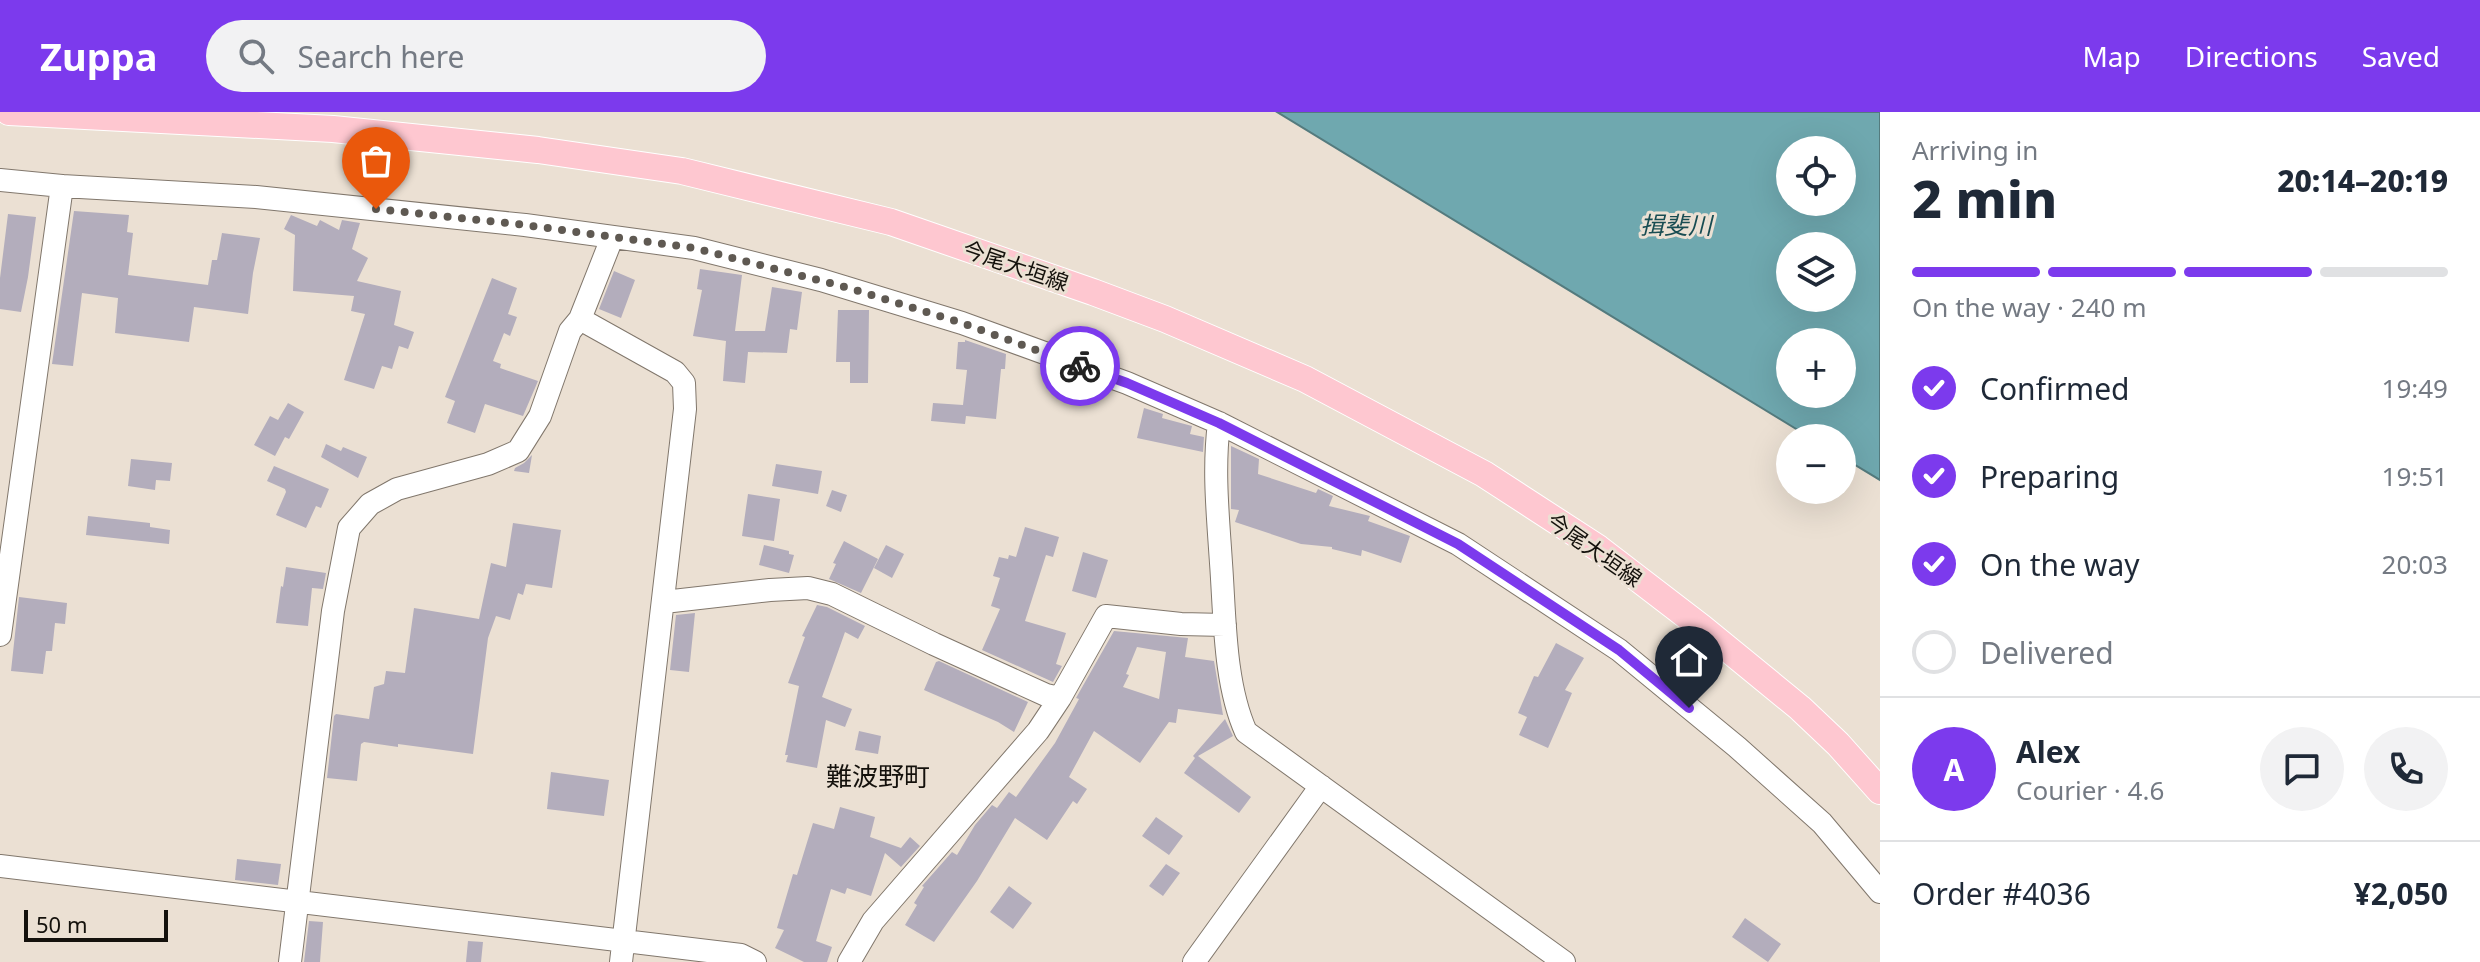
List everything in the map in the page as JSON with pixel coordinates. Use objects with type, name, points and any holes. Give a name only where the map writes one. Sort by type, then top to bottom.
[{"type":"main road","name":"今尾大垣線","points":[[9,112],[333,129],[538,150],[682,171],[891,222],[1093,292],[1305,379],[1484,474],[1598,548],[1701,627],[1800,708],[1880,791]]},
{"type":"street","points":[[0,180],[256,197],[525,225],[694,248],[849,288],[992,334],[1127,383],[1219,423],[1458,544],[1619,650],[1737,747],[1822,823],[1877,888],[1880,909]]},
{"type":"street","points":[[0,635],[62,186]]},
{"type":"street","points":[[290,962],[333,611],[349,528],[370,504],[397,489],[488,464],[518,451],[540,416],[570,331],[580,319],[612,238]]},
{"type":"street","points":[[580,319],[675,372],[684,383],[685,409],[664,602],[622,951]]},
{"type":"street","points":[[1219,423],[1214,457],[1225,625],[1238,714],[1246,732],[1564,962]]},
{"type":"street","points":[[664,602],[808,588],[832,594],[934,644],[1046,695],[1060,698]]},
{"type":"street","points":[[849,962],[873,921],[1038,731],[1106,616],[1225,625]]},
{"type":"street","points":[[1194,962],[1321,786]]},
{"type":"street","points":[[0,866],[297,902],[622,951],[741,955],[755,962]]},
{"type":"water","name":"揖斐川","points":[[1277,112],[1880,112],[1880,480],[1856,465],[1856,424],[1788,424]]},
{"type":"building","points":[[74,211],[129,215],[127,232],[133,233],[128,275],[208,285],[212,260],[217,260],[222,233],[260,238],[248,314],[194,307],[189,342],[115,333],[118,298],[82,293],[73,366],[52,364]]},
{"type":"building","points":[[8,214],[36,217],[21,312],[0,309],[0,278]]},
{"type":"building","points":[[291,215],[317,226],[320,220],[339,230],[342,220],[360,223],[352,249],[368,258],[357,281],[401,291],[394,325],[414,332],[408,349],[399,346],[392,369],[382,366],[374,389],[344,380],[365,314],[351,311],[354,296],[293,291],[295,235],[284,229]]},
{"type":"building","points":[[700,269],[742,275],[735,331],[765,331],[772,287],[802,292],[797,330],[790,329],[787,353],[748,352],[745,383],[723,381],[726,341],[693,336],[702,290],[697,289]]},
{"type":"building","points":[[614,271],[635,280],[621,318],[599,309]]},
{"type":"building","points":[[492,278],[517,288],[508,314],[517,317],[510,336],[504,333],[493,361],[501,364],[500,368],[538,381],[523,416],[485,404],[475,433],[447,423],[455,401],[445,397]]},
{"type":"building","points":[[838,310],[869,310],[868,383],[850,383],[850,362],[836,362]]},
{"type":"building","points":[[965,340],[1006,354],[1005,369],[1001,369],[996,419],[966,416],[965,424],[931,421],[933,403],[963,405],[967,370],[956,369],[958,342]]},
{"type":"building","points":[[288,403],[304,412],[275,456],[254,445],[270,416],[278,420]]},
{"type":"building","points":[[1144,408],[1163,414],[1162,418],[1192,426],[1190,434],[1204,437],[1203,452],[1137,438]]},
{"type":"building","points":[[326,444],[367,457],[358,478],[321,457]]},
{"type":"building","points":[[1231,446],[1259,459],[1258,474],[1316,493],[1318,489],[1333,496],[1329,506],[1370,516],[1368,521],[1410,536],[1401,563],[1362,550],[1361,556],[1332,547],[1301,544],[1235,522],[1239,510],[1231,509]]},
{"type":"building","points":[[532,455],[529,473],[514,471],[515,468]]},
{"type":"building","points":[[131,459],[172,463],[170,481],[156,480],[155,490],[128,486]]},
{"type":"building","points":[[776,464],[822,471],[818,494],[772,486]]},
{"type":"building","points":[[274,466],[329,489],[321,508],[316,506],[306,528],[276,515],[286,492],[267,481]]},
{"type":"building","points":[[832,490],[847,495],[841,512],[826,506]]},
{"type":"building","points":[[748,494],[780,499],[774,541],[742,536]]},
{"type":"building","points":[[88,516],[150,523],[150,527],[170,530],[169,544],[86,535]]},
{"type":"building","points":[[513,523],[561,530],[552,588],[526,584],[523,595],[518,593],[510,620],[496,616],[488,638],[473,754],[364,742],[361,744],[357,781],[327,778],[334,716],[369,719],[374,687],[384,684],[386,671],[405,673],[414,608],[479,619],[491,563],[506,567]]},
{"type":"building","points":[[1025,527],[1059,537],[1053,557],[1046,555],[1025,621],[1066,633],[1056,664],[1062,666],[1053,682],[982,650],[1000,609],[991,606],[1000,578],[993,576],[999,557],[1016,557]]},
{"type":"building","points":[[844,541],[878,559],[861,593],[829,579]]},
{"type":"building","points":[[764,545],[794,555],[789,573],[759,565]]},
{"type":"building","points":[[886,545],[904,554],[892,578],[874,568]]},
{"type":"building","points":[[1083,552],[1108,560],[1096,598],[1072,591]]},
{"type":"building","points":[[286,567],[326,573],[323,589],[312,588],[308,626],[276,623]]},
{"type":"building","points":[[19,597],[67,603],[65,624],[55,623],[52,651],[46,651],[43,674],[11,671]]},
{"type":"building","points":[[817,605],[865,626],[858,639],[845,632],[822,697],[852,709],[845,727],[826,720],[817,768],[786,762],[788,755],[785,755],[799,686],[788,683],[805,637],[802,636]]},
{"type":"building","points":[[695,613],[689,672],[670,670],[676,615]]},
{"type":"building","points":[[1114,631],[1188,638],[1185,657],[1214,661],[1223,715],[1178,709],[1176,723],[1169,722],[1140,763],[1094,731],[1069,777],[1087,789],[1077,804],[1073,801],[1047,840],[1015,818],[977,881],[934,942],[905,925],[917,905],[914,903],[922,886],[952,852],[957,855],[975,825],[992,805],[997,808],[1009,792],[1016,797],[1055,743],[1079,699],[1076,698]],"holes":[[[1137,647],[1166,652],[1159,699],[1123,687]]]},
{"type":"building","points":[[1556,643],[1584,658],[1565,690],[1572,693],[1548,748],[1519,735],[1527,717],[1518,713],[1534,676],[1538,677]]},
{"type":"building","points":[[939,661],[1028,702],[1014,732],[924,690]]},
{"type":"building","points":[[1225,719],[1233,736],[1198,756],[1251,797],[1239,813],[1184,773],[1195,758],[1193,756]]},
{"type":"building","points":[[859,731],[881,736],[878,754],[855,750]]},
{"type":"building","points":[[551,772],[609,780],[604,816],[547,809]]},
{"type":"building","points":[[840,807],[875,817],[870,837],[901,848],[910,837],[920,846],[901,867],[885,853],[871,896],[847,888],[845,894],[831,889],[816,941],[832,947],[827,962],[804,962],[775,948],[784,930],[777,928],[813,823],[834,829]]},
{"type":"building","points":[[1156,817],[1183,836],[1169,855],[1142,836]]},
{"type":"building","points":[[237,859],[281,864],[278,885],[235,880]]},
{"type":"building","points":[[1166,864],[1180,873],[1163,896],[1149,886]]},
{"type":"building","points":[[1009,886],[1032,903],[1013,929],[990,912]]},
{"type":"building","points":[[1745,918],[1781,944],[1768,962],[1732,937]]},
{"type":"building","points":[[309,921],[323,922],[320,962],[304,962]]},
{"type":"building","points":[[468,941],[483,942],[481,962],[466,962]]},
{"type":"way so far","points":[[376,209],[694,248],[849,288],[962,323],[1080,366]]},
{"type":"district","name":"難波野町","points":[[878,776]]},
{"type":"route","points":[[1080,366],[1219,423],[1458,544],[1619,650],[1689,708]]}]
